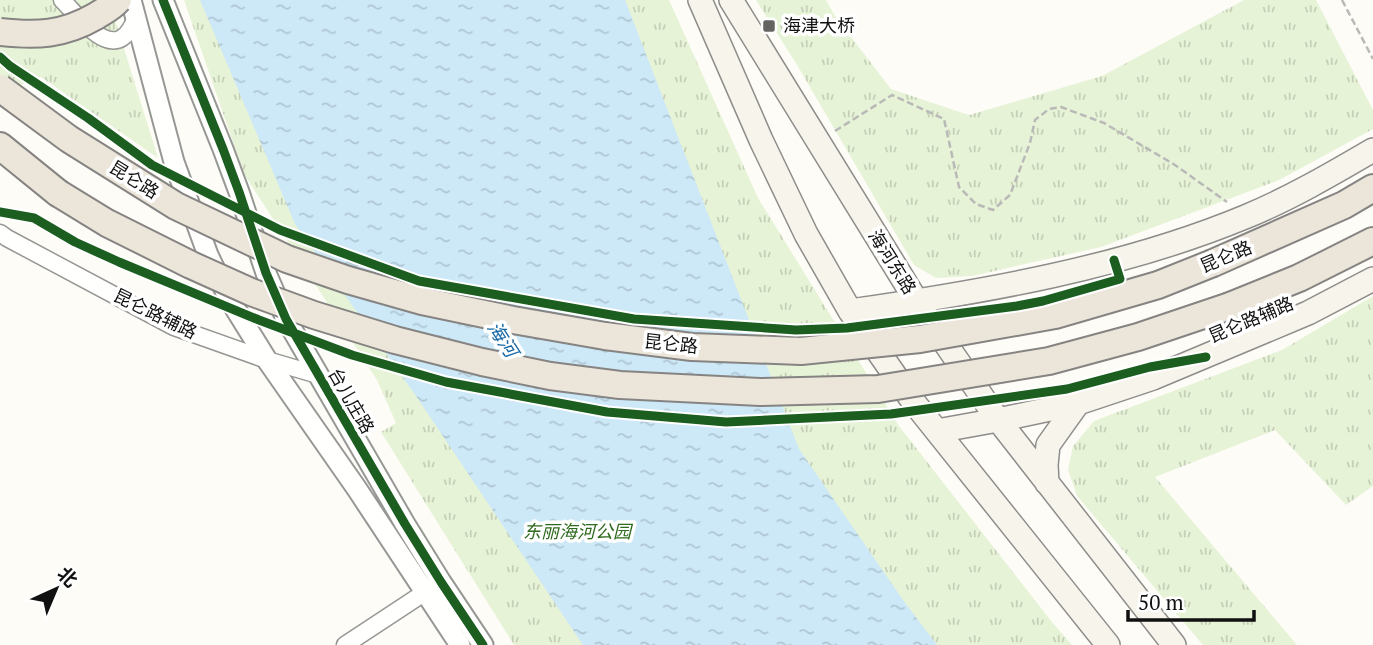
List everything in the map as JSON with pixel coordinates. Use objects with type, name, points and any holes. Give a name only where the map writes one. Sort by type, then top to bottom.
[{"type":"highway","points":[[0,32],[42,35],[78,27],[113,6],[128,6]]},
{"type":"highway","name":"昆仑路","points":[[0,88],[69,139],[176,206],[287,259],[422,301],[605,336],[692,347],[801,351],[920,339],[1055,315],[1157,285],[1213,263],[1343,205],[1373,188]]},
{"type":"highway","points":[[0,146],[58,193]]},
{"type":"highway","points":[[0,163],[58,193],[107,223],[191,265],[251,292],[314,315],[395,340],[482,362],[550,376],[620,385],[760,392],[878,389],[1049,362],[1138,337],[1230,306],[1299,278],[1373,241]]},
{"type":"main road","points":[[700,0],[761,140],[806,234],[850,311],[912,400],[1108,645]]},
{"type":"main road","name":"海河东路","points":[[731,0],[917,303],[1004,418],[1047,483],[1174,645]]},
{"type":"main road","points":[[850,311],[917,303],[1023,281],[1180,242],[1247,216],[1307,187],[1373,150]]},
{"type":"main road","points":[[890,259],[918,286],[934,294],[947,296]]},
{"type":"main road","name":"昆仑路辅路","points":[[937,431],[1078,403],[1153,378],[1308,313],[1373,279]]},
{"type":"main road","points":[[875,346],[873,330],[879,321],[917,303]]},
{"type":"main road","points":[[912,400],[943,419],[1004,418]]},
{"type":"main road","points":[[1047,483],[1048,445],[1078,403]]},
{"type":"street","points":[[62,0],[99,36],[110,41],[119,40],[128,34],[128,6]]},
{"type":"street","name":"台儿庄路","points":[[163,0],[235,181],[266,273],[286,319],[393,504],[460,645]]},
{"type":"street","name":"台儿庄路","points":[[128,6],[174,162],[208,255],[228,297],[267,360],[357,489],[433,587],[483,645]]},
{"type":"street","name":"昆仑路辅路","points":[[0,233],[174,327],[318,376]]},
{"type":"street","points":[[345,645],[433,587]]},
{"type":"path","points":[[1342,0],[1373,59]]},
{"type":"path","points":[[818,142],[892,95],[944,119],[959,187],[976,204],[993,210],[1010,195],[1030,143],[1035,120],[1049,109],[1061,107],[1104,123],[1175,166],[1247,216]]},
{"type":"green space","points":[[0,0],[109,0],[158,158],[41,77],[0,93]]},
{"type":"green space","name":"东丽海河公园","points":[[184,0],[669,0],[758,198],[899,426],[1072,645],[514,645],[381,432],[396,423],[377,380],[244,174]]},
{"type":"green space","points":[[756,0],[826,0],[835,16],[891,89],[969,115],[1102,76],[1244,0],[1316,0],[1373,110],[1373,129],[1279,180],[1101,247],[972,276],[936,278],[914,265]]},
{"type":"green space","points":[[1373,296],[1373,486],[1346,505],[1275,430],[1155,477],[1297,645],[1203,645],[1077,496],[1068,470],[1073,446],[1094,421],[1282,350]]},
{"type":"water","name":"海河","points":[[200,0],[625,0],[799,449],[937,645],[583,645],[416,396],[295,224]]},
{"type":"cycle path","points":[[163,0],[223,149],[266,273],[286,319],[405,524],[483,645]]},
{"type":"cycle path","points":[[0,57],[152,165],[280,230],[419,281],[634,319],[796,330],[847,328],[1043,301],[1120,279],[1114,260]]},
{"type":"cycle path","points":[[0,212],[34,218],[75,242],[119,262],[352,355],[446,382],[607,412],[726,422],[891,414],[1067,389],[1150,367],[1206,357]]},
{"type":"place","name":"海津大桥","points":[[769,26]]}]
